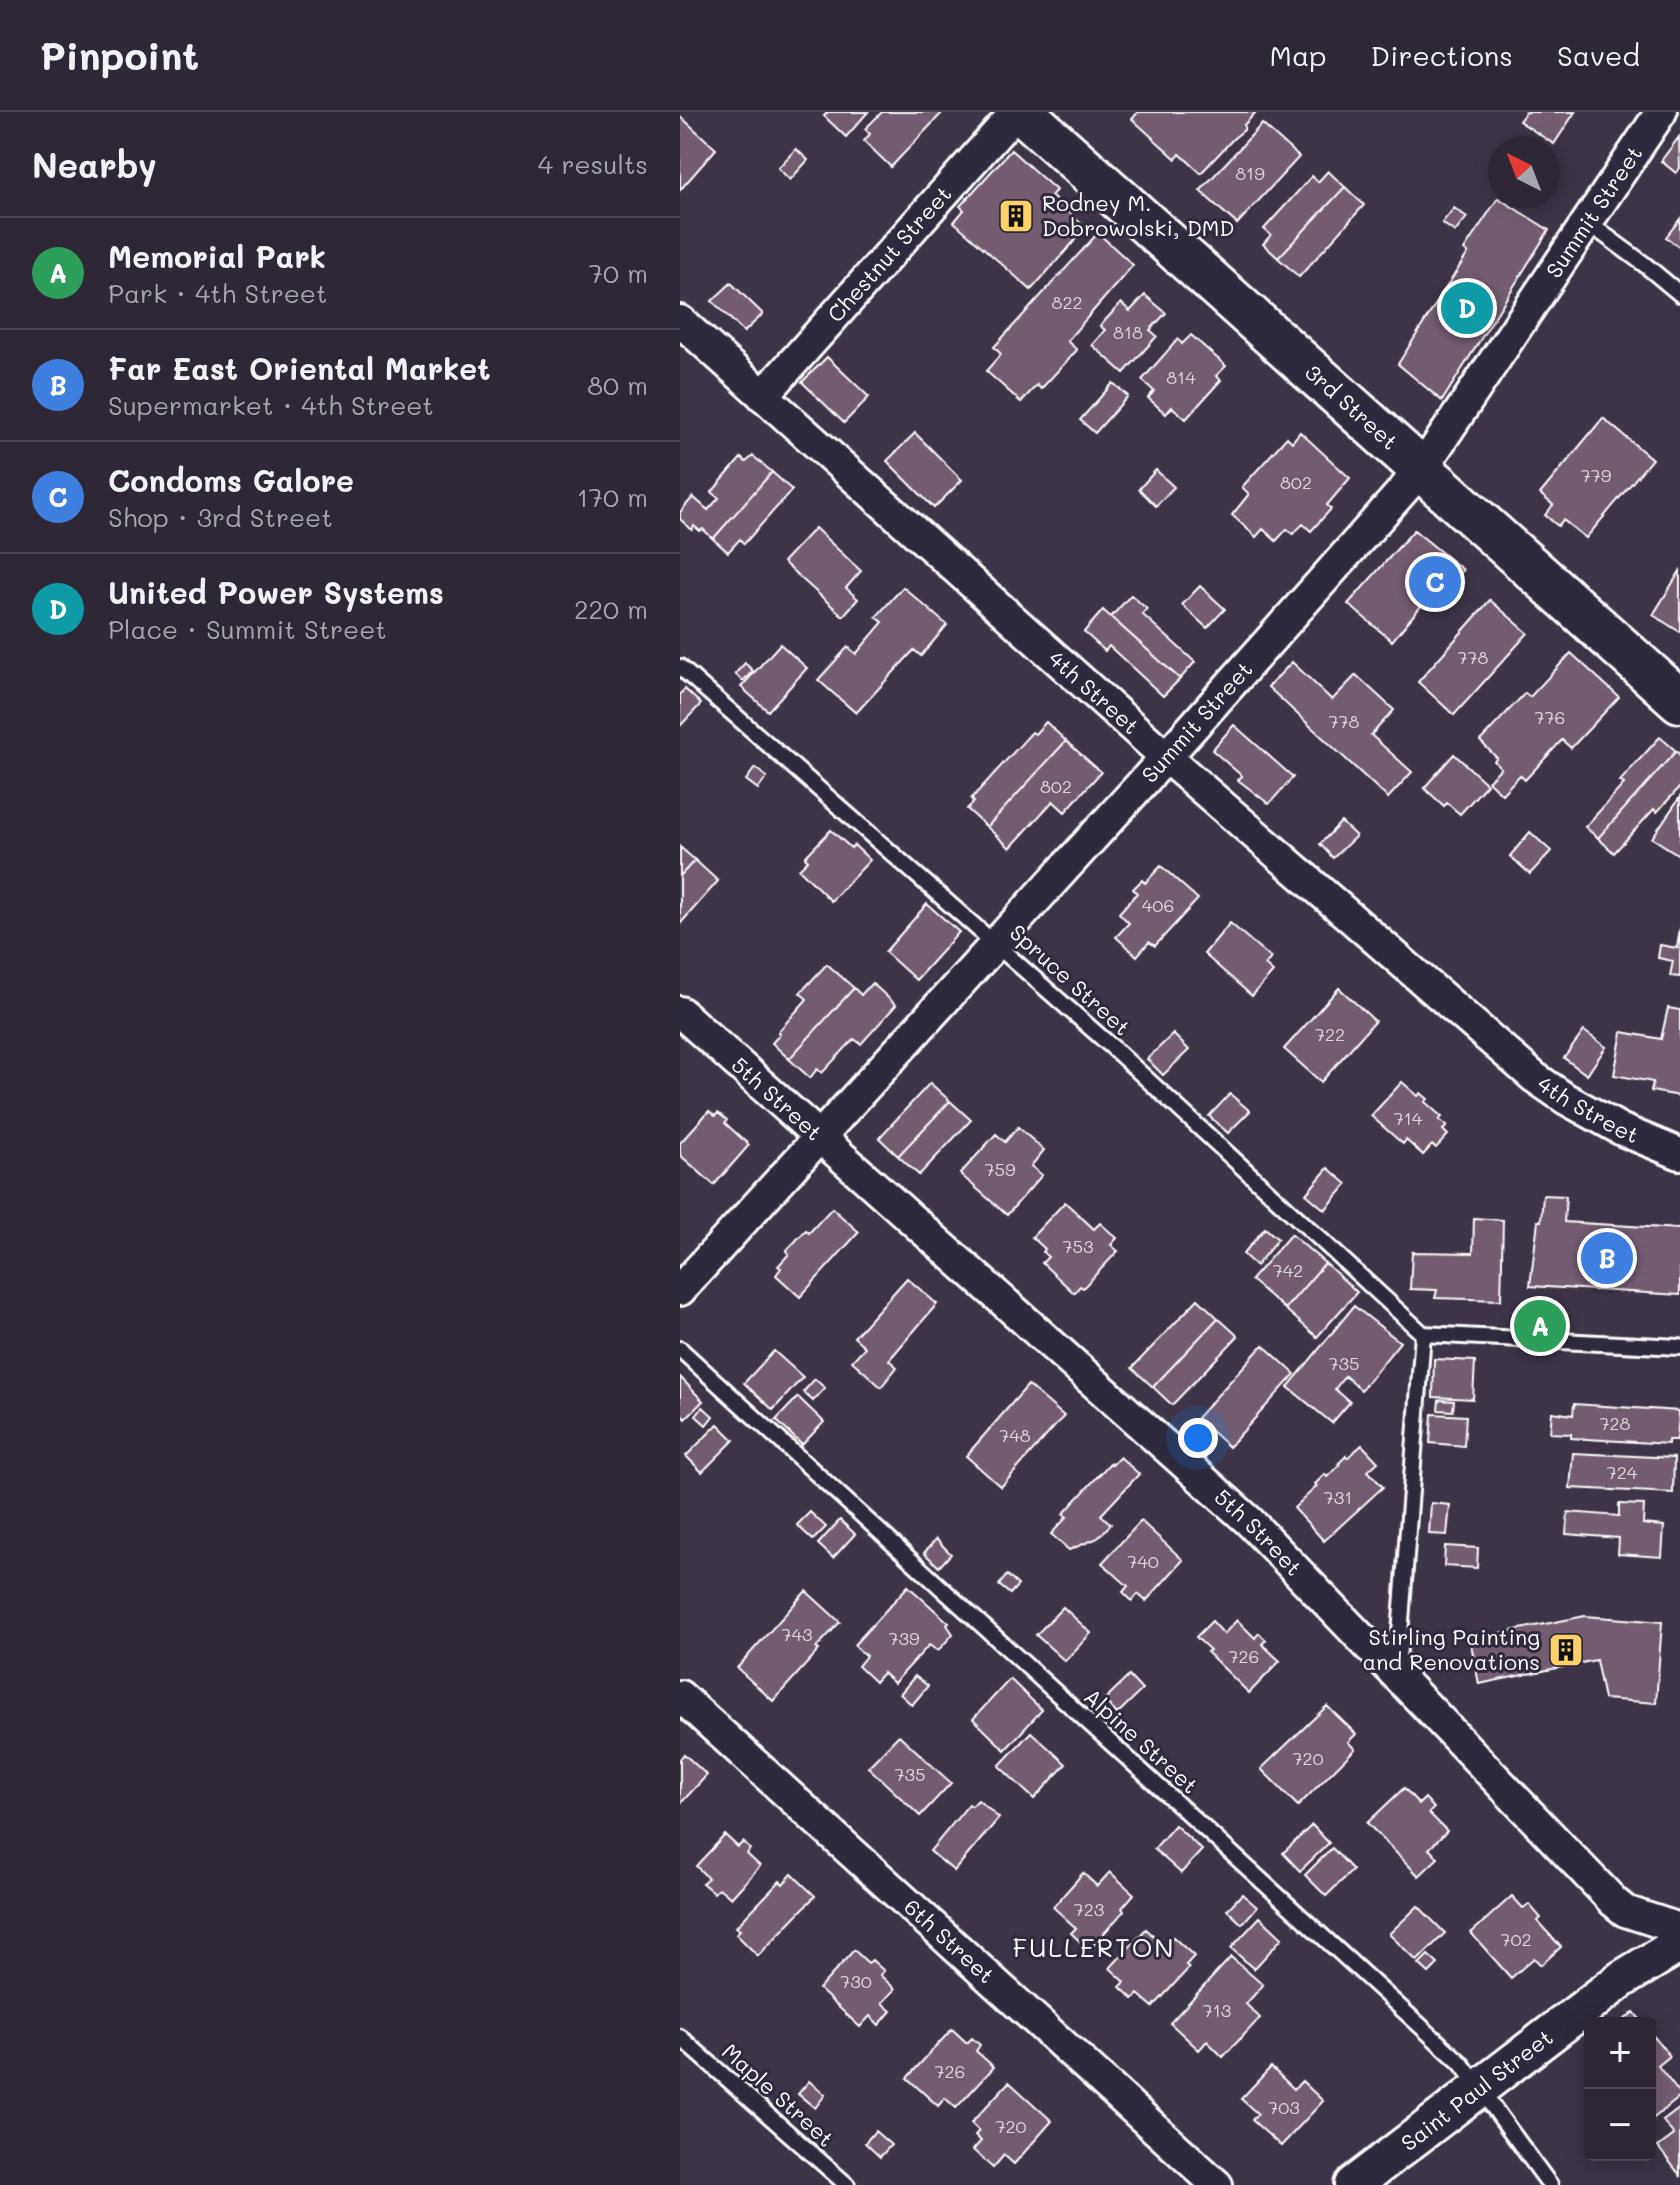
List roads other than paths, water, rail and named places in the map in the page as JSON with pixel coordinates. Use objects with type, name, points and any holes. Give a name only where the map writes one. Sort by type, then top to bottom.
[{"type":"main road","name":"3rd Street","points":[[1019,112],[1680,701]]},
{"type":"street","name":"Chestnut Street","points":[[763,396],[1019,112]]},
{"type":"street","name":"Summit Street","points":[[680,1290],[1166,757],[1421,470],[1661,112]]},
{"type":"street","name":"4th Street","points":[[680,321],[1166,757],[1534,1077],[1622,1130],[1680,1154]]},
{"type":"street","name":"5th Street","points":[[680,1012],[1249,1521],[1614,1902],[1625,1911],[1680,1929]]},
{"type":"street","name":"6th Street","points":[[680,1696],[1217,2185]]},
{"type":"street","name":"Saint Paul Street","points":[[1353,2185],[1622,1979],[1680,1944]]},
{"type":"lane","points":[[1587,222],[1680,294]]},
{"type":"lane","name":"Spruce Street","points":[[680,667],[1111,1046],[1423,1334]]},
{"type":"lane","points":[[1397,1676],[1423,1334],[1680,1347]]},
{"type":"lane","name":"Alpine Street","points":[[680,1349],[1461,2063],[1550,2185]]},
{"type":"lane","name":"Maple Street","points":[[680,2037],[847,2185]]},
{"type":"place","name":"Rodney M. Dobrowolski, DMD","points":[[1016,216]]},
{"type":"place","name":"United Power Systems","points":[[1467,308]]},
{"type":"place","name":"Condoms Galore","points":[[1435,582]]},
{"type":"place","name":"Far East Oriental Market","points":[[1607,1258]]},
{"type":"place","name":"Memorial Park","points":[[1540,1326]]},
{"type":"place","name":"Stirling Painting and Renovations","points":[[1566,1650]]},
{"type":"district","name":"FULLERTON","points":[[1094,1948]]}]
